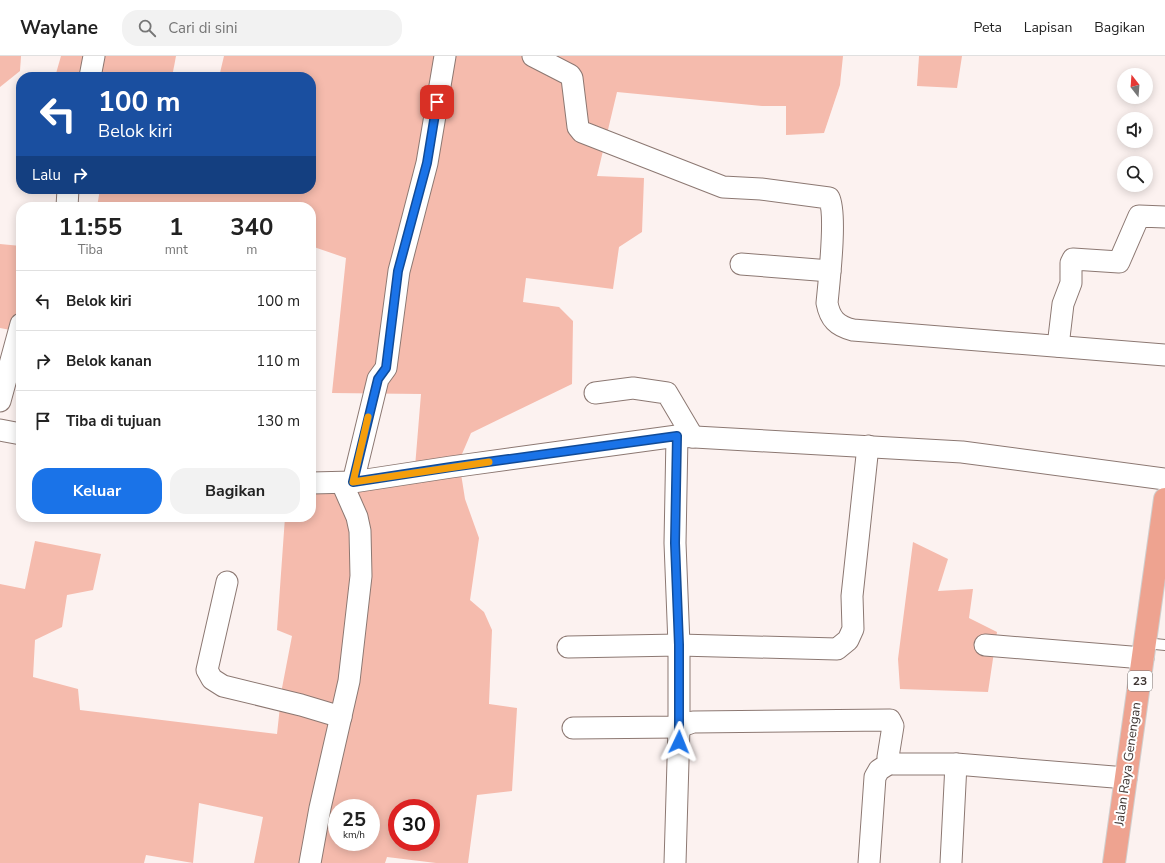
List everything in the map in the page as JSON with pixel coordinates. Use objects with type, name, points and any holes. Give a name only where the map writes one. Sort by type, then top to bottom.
[{"type":"highway","name":"Jalan Raya Genengan","points":[[1114,863],[1126,778],[1151,649],[1165,499]]},
{"type":"street","points":[[91,72],[94,56]]},
{"type":"street","points":[[310,863],[320,808],[349,682],[361,576],[360,531],[347,483],[378,379],[386,368],[398,271],[427,163],[445,56]]},
{"type":"street","points":[[540,60],[570,74],[574,80],[578,127],[582,132],[723,187],[761,189],[829,198],[831,202],[832,223],[827,303],[829,312],[835,322],[842,327],[853,330],[1165,356]]},
{"type":"street","points":[[1058,346],[1063,304],[1071,283],[1071,263],[1073,258],[1119,262],[1139,216],[1165,217]]},
{"type":"street","points":[[741,264],[830,271]]},
{"type":"street","points":[[0,401],[16,342]]},
{"type":"street","points":[[595,393],[633,388],[673,393],[685,437],[675,543],[679,645],[680,727],[674,863]]},
{"type":"street","points":[[0,430],[16,433]]},
{"type":"street","points":[[316,483],[347,483],[451,467],[685,437],[962,452],[1165,479]]},
{"type":"street","points":[[568,647],[679,645],[837,649],[848,640],[852,629],[852,596],[868,446]]},
{"type":"street","points":[[227,582],[207,670],[212,679],[223,686],[301,705],[341,717]]},
{"type":"street","points":[[985,644],[1151,649]]},
{"type":"street","points":[[573,728],[680,727],[693,722],[890,720],[893,726],[888,757],[890,763]]},
{"type":"street","points":[[890,763],[896,765],[956,764],[1126,778]]},
{"type":"street","points":[[869,863],[875,777],[879,770],[890,763]]},
{"type":"street","points":[[951,863],[956,764]]},
{"type":"shaded area","points":[[0,56],[21,56],[20,71],[16,72],[16,74],[0,87]]},
{"type":"shaded area","points":[[61,56],[176,56],[173,72],[56,72]]},
{"type":"shaded area","points":[[224,56],[843,56],[840,85],[824,133],[786,135],[786,106],[762,106],[617,92],[597,176],[644,178],[642,232],[619,247],[613,289],[526,278],[523,302],[559,307],[573,321],[572,384],[471,433],[459,461],[465,499],[479,538],[470,600],[484,612],[492,630],[489,704],[517,708],[512,791],[477,795],[468,863],[436,863],[387,857],[385,863],[254,863],[263,817],[199,803],[193,863],[146,855],[144,863],[0,863],[0,584],[25,589],[35,541],[101,554],[93,590],[67,595],[62,627],[35,640],[33,677],[78,689],[80,710],[277,734],[282,688],[292,636],[277,630],[285,522],[316,522],[316,482],[415,467],[421,394],[332,393],[346,258],[316,248],[316,202],[98,202],[99,194],[316,194],[316,72],[220,72]]},
{"type":"shaded area","points":[[919,56],[962,56],[957,88],[917,86]]},
{"type":"shaded area","points":[[0,244],[16,246],[16,331],[0,328]]},
{"type":"shaded area","points":[[913,542],[948,559],[938,591],[973,589],[969,618],[997,632],[988,692],[900,689],[898,659]]},
{"type":"slow traffic","points":[[368,417],[353,482],[489,462]]},
{"type":"route","points":[[437,102],[427,163],[398,271],[386,368],[378,379],[353,482],[677,436],[675,543],[679,645],[679,742]]}]
